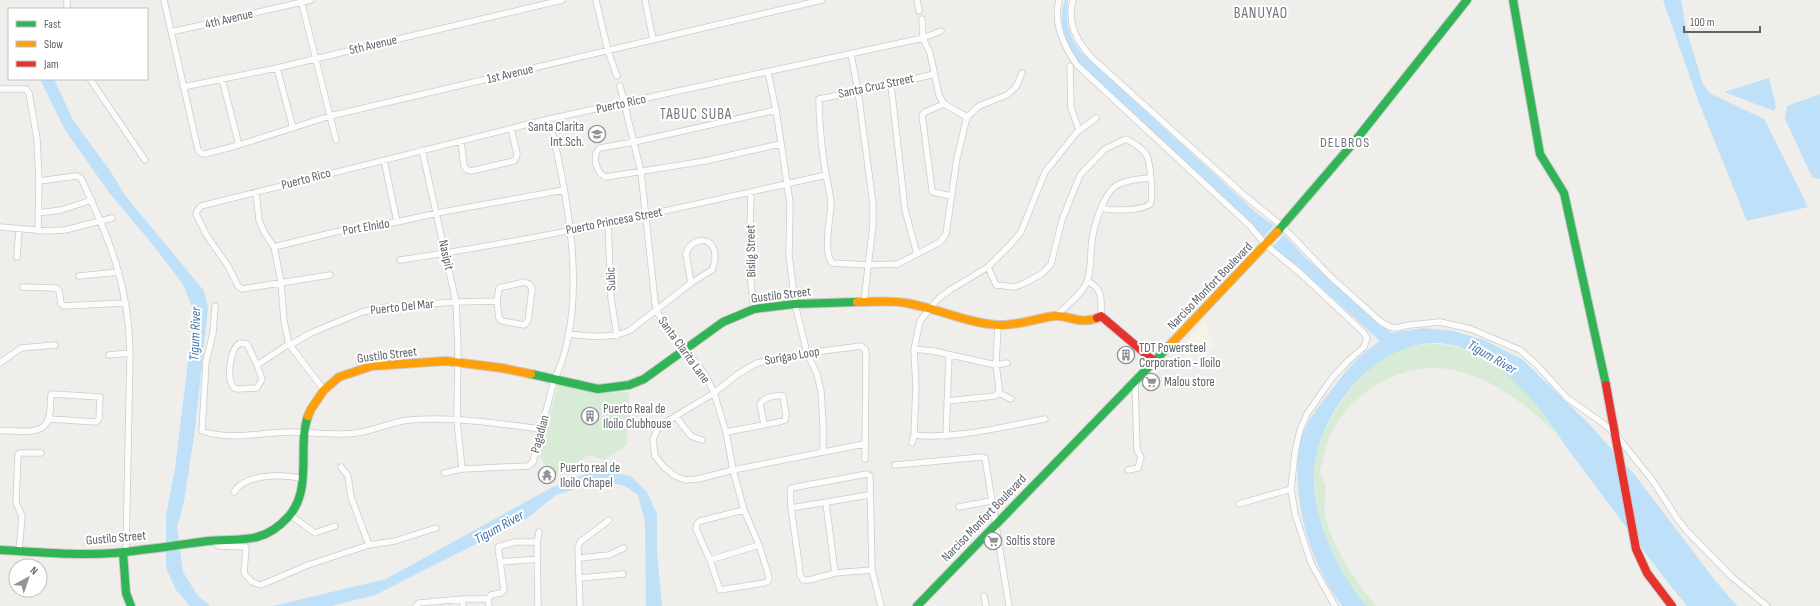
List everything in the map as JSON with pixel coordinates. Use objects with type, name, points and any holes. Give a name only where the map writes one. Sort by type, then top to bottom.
[{"type":"street","points":[[164,0],[183,87]]},
{"type":"street","name":"4th Avenue","points":[[171,32],[301,1],[311,0]]},
{"type":"street","name":"5th Avenue","points":[[183,87],[277,68],[562,0]]},
{"type":"street","points":[[596,0],[608,51],[617,76]]},
{"type":"street","points":[[645,0],[653,40]]},
{"type":"street","name":"1st Avenue","points":[[183,87],[198,150],[205,154],[239,145],[330,116],[822,0]]},
{"type":"street","points":[[917,0],[920,11]]},
{"type":"street","points":[[1059,0],[1057,24],[1066,47],[1077,65],[1250,226],[1266,245],[1299,272],[1363,332],[1367,338],[1364,347],[1332,378],[1307,414],[1300,430],[1295,452],[1291,489],[1295,514],[1311,563],[1335,606]]},
{"type":"street","points":[[1074,0],[1071,16],[1074,34],[1081,46],[1091,57],[1244,195],[1282,226],[1331,277],[1385,325],[1396,328],[1409,325],[1440,322],[1471,329],[1520,350],[1537,365],[1568,398],[1604,424],[1616,435],[1653,480],[1686,531],[1732,577],[1767,606]]},
{"type":"street","name":"Narciso Monfort Boulevard","points":[[917,606],[1266,245],[1356,141],[1467,0]]},
{"type":"street","points":[[1513,0],[1540,154],[1564,193],[1594,326],[1620,453],[1636,549],[1642,567],[1648,577],[1672,606]]},
{"type":"street","points":[[301,1],[336,140]]},
{"type":"street","points":[[922,19],[923,38],[930,53],[939,95],[944,104],[967,117]]},
{"type":"street","name":"Puerto Rico","points":[[281,282],[247,289],[238,286],[228,266],[207,236],[196,214],[201,206],[422,150],[549,120],[923,38],[941,31]]},
{"type":"street","points":[[851,54],[858,91],[873,204],[864,302]]},
{"type":"street","points":[[1070,66],[1071,108],[1079,130]]},
{"type":"street","points":[[277,68],[292,128]]},
{"type":"street","points":[[768,72],[776,110],[787,184],[790,215],[789,255],[795,304],[806,353],[817,374],[821,391],[823,452]]},
{"type":"street","points":[[826,175],[830,188],[831,205],[828,239],[829,260],[832,263],[868,265],[898,264],[940,242],[946,234],[957,158],[967,117],[979,106],[1007,96],[1016,87],[1022,73]]},
{"type":"street","name":"Santa Cruz Street","points":[[826,175],[819,99],[890,85],[934,74]]},
{"type":"street","points":[[222,79],[239,145]]},
{"type":"street","points":[[91,80],[106,105],[145,160]]},
{"type":"street","points":[[890,85],[905,210],[917,254]]},
{"type":"street","name":"Santa Clarita Lane","points":[[620,86],[623,104],[641,172],[656,311],[706,376],[714,393],[726,432],[733,470],[744,510],[759,545],[769,577],[768,581],[764,583],[720,590],[710,560]]},
{"type":"street","points":[[0,89],[26,89],[29,93],[37,139],[40,181],[38,231]]},
{"type":"street","points":[[944,104],[924,112],[922,115],[932,190],[933,192],[951,196]]},
{"type":"street","points":[[776,110],[634,142],[600,148],[595,154],[598,171],[601,175],[606,177],[705,161],[780,144]]},
{"type":"street","points":[[912,443],[914,435],[916,386],[914,349],[920,321],[929,309],[950,290],[988,268],[1021,232],[1045,172],[1079,130],[1096,118]]},
{"type":"street","name":"Pagadian","points":[[444,473],[462,469],[528,466],[533,462],[554,380],[560,368],[568,334],[573,300],[570,230],[558,153],[549,120]]},
{"type":"street","points":[[461,141],[464,166],[466,170],[471,171],[514,161],[516,154],[511,129]]},
{"type":"street","points":[[988,268],[996,285],[1015,287],[1042,273],[1051,264],[1062,220],[1080,175],[1105,150],[1126,139],[1133,143],[1147,156],[1150,165],[1152,187],[1150,204],[1145,207],[1127,210],[1114,211],[1102,208]]},
{"type":"street","name":"Nasipit","points":[[422,150],[456,302],[458,361]]},
{"type":"street","name":"Port Elnido","points":[[274,247],[335,232],[397,222],[384,160]]},
{"type":"street","name":"Puerto Princesa Street","points":[[400,260],[446,253],[646,216],[826,175]]},
{"type":"street","points":[[40,181],[79,176],[81,178],[102,220],[119,272],[126,303],[130,331],[130,353],[124,551],[126,593],[130,606]]},
{"type":"street","points":[[1056,316],[1080,291],[1087,281],[1092,238],[1097,220],[1109,194],[1116,186],[1126,181],[1150,178]]},
{"type":"street","points":[[397,222],[437,213],[564,190]]},
{"type":"street","points":[[256,192],[259,220],[264,232],[274,247],[281,282],[284,321],[290,344],[324,390]]},
{"type":"street","name":"Bislig Street","points":[[751,192],[749,265],[754,309]]},
{"type":"street","points":[[38,213],[61,210],[92,200]]},
{"type":"street","points":[[0,227],[38,231],[65,230],[112,218]]},
{"type":"street","name":"Subic","points":[[608,222],[611,298],[617,336]]},
{"type":"street","points":[[17,257],[19,230]]},
{"type":"street","points":[[568,334],[592,337],[617,336],[629,331],[691,283],[708,274],[714,268],[715,251],[710,242],[698,241],[692,245],[686,254],[691,283]]},
{"type":"street","points":[[79,276],[119,272]]},
{"type":"street","points":[[281,282],[330,275]]},
{"type":"street","points":[[1087,281],[1098,288],[1101,297],[1101,316],[1154,361]]},
{"type":"street","points":[[524,282],[529,284],[532,289],[528,322],[524,325],[502,321],[499,318],[497,301],[499,288],[524,282]]},
{"type":"street","points":[[23,287],[56,288],[59,291],[61,304],[64,306],[126,303]]},
{"type":"street","name":"Puerto Del Mar","points":[[258,365],[290,344],[362,312],[387,307],[456,302],[497,301]]},
{"type":"street","name":"Gustilo Street","points":[[0,550],[57,553],[124,551],[213,540],[256,537],[276,528],[290,515],[304,479],[304,432],[311,409],[324,390],[339,377],[359,369],[398,364],[458,361],[502,368],[598,388],[629,385],[644,379],[723,322],[754,309],[795,304],[864,302],[908,303],[958,317],[998,325],[1026,323],[1056,316]]},
{"type":"street","points":[[216,306],[213,333],[206,362],[202,431],[224,436],[263,435],[285,432],[304,432],[315,434],[356,433],[400,421],[457,420],[542,429]]},
{"type":"street","points":[[1056,316],[1077,321],[1094,319],[1101,316]]},
{"type":"street","points":[[998,325],[996,366],[999,393]]},
{"type":"street","points":[[240,343],[247,344],[258,365],[262,379],[257,388],[234,388],[230,380],[232,353],[236,346],[240,343]]},
{"type":"street","points":[[0,363],[21,348],[55,345]]},
{"type":"street","name":"Surigao Loop","points":[[733,470],[698,479],[685,480],[675,476],[664,467],[655,456],[653,440],[658,427],[714,393],[738,374],[757,363],[806,353],[855,346],[862,346],[865,349],[867,399],[864,444]]},
{"type":"street","points":[[914,349],[949,355],[996,366],[1007,363]]},
{"type":"street","points":[[109,355],[130,353]]},
{"type":"street","points":[[946,436],[949,355]]},
{"type":"street","points":[[458,361],[457,420],[462,469]]},
{"type":"street","points":[[1128,470],[1138,468],[1141,457],[1136,450],[1135,382]]},
{"type":"street","points":[[947,400],[995,396],[999,393]]},
{"type":"street","points":[[999,393],[1011,399]]},
{"type":"street","points":[[0,431],[35,431],[41,428],[49,419],[52,394],[98,395],[100,397],[99,419],[96,422],[49,419]]},
{"type":"street","points":[[726,432],[785,420],[786,415],[783,396],[766,398],[761,402],[760,404],[764,424]]},
{"type":"street","points":[[676,417],[691,436],[702,440]]},
{"type":"street","points":[[914,435],[929,437],[946,436],[1045,419]]},
{"type":"street","points":[[733,470],[864,444],[865,459]]},
{"type":"street","points":[[19,551],[22,516],[16,503],[15,488],[18,454],[41,453]]},
{"type":"street","points":[[895,465],[982,457],[985,461],[1009,606]]},
{"type":"street","points":[[341,467],[348,476],[351,497],[369,546]]},
{"type":"street","points":[[872,570],[835,573],[809,580],[803,580],[800,576],[791,508],[789,491],[791,488],[867,474],[870,476],[869,495],[872,570],[881,606]]},
{"type":"street","points":[[234,492],[238,485],[244,482],[266,477],[292,476],[304,479]]},
{"type":"street","points":[[1239,504],[1291,489]]},
{"type":"street","points":[[791,508],[869,495]]},
{"type":"street","points":[[959,507],[991,501]]},
{"type":"street","points":[[826,503],[835,573]]},
{"type":"street","points":[[744,510],[700,521],[697,524],[696,529],[710,560],[759,545]]},
{"type":"street","points":[[290,515],[315,533],[335,526]]},
{"type":"street","points":[[580,606],[578,547],[580,542],[609,520]]},
{"type":"street","points":[[213,540],[219,546],[246,547],[245,575],[252,582],[261,585],[308,565],[369,546],[395,541],[436,528]]},
{"type":"street","points":[[538,606],[537,542],[539,532]]},
{"type":"street","points":[[416,606],[419,603],[439,604],[463,599],[488,599],[491,595],[501,593],[504,590],[499,546],[515,542],[537,542]]},
{"type":"street","points":[[579,558],[609,555],[624,548]]},
{"type":"street","points":[[501,562],[538,559]]},
{"type":"street","points":[[580,578],[623,574]]},
{"type":"street","points":[[984,596],[986,606]]},
{"type":"street","points":[[463,599],[463,606]]},
{"type":"street","points":[[488,599],[489,606]]},
{"type":"shaded area","points":[[1205,321],[1213,348],[1186,357],[1180,347]]},
{"type":"green space","points":[[1435,344],[1455,347],[1474,353],[1491,362],[1522,389],[1536,404],[1560,436],[1524,405],[1497,387],[1468,374],[1453,370],[1437,368],[1405,372],[1376,385],[1363,394],[1351,405],[1333,429],[1325,450],[1320,471],[1325,483],[1325,515],[1333,540],[1360,586],[1376,606],[1367,606],[1346,578],[1328,542],[1322,524],[1314,487],[1314,470],[1317,453],[1331,418],[1354,386],[1367,372],[1381,360],[1396,351],[1415,346]]},
{"type":"green space","points":[[558,385],[600,393],[629,392],[627,445],[604,460],[590,455],[552,476],[539,455]]},
{"type":"water","points":[[1065,0],[1068,0],[1068,27],[1080,51],[1260,216],[1274,225],[1263,238],[1079,64],[1064,34],[1062,17]]},
{"type":"water","points":[[1663,0],[1681,0],[1686,28],[1703,84],[1709,93],[1764,119],[1808,207],[1747,221],[1699,103]]},
{"type":"water","points":[[1769,78],[1776,106],[1774,111],[1724,92]]},
{"type":"water","name":"Tigum River","points":[[40,80],[54,80],[73,120],[111,172],[124,194],[204,291],[208,308],[195,429],[184,502],[177,528],[183,572],[198,596],[210,606],[190,606],[176,590],[166,568],[166,516],[175,469],[194,312],[183,284],[149,240],[111,195],[65,130]]},
{"type":"water","points":[[1820,94],[1820,179],[1812,177],[1785,119],[1787,106]]},
{"type":"water","name":"Tigum River","points":[[1284,235],[1307,259],[1391,333],[1423,328],[1453,331],[1484,340],[1523,360],[1588,423],[1634,474],[1714,579],[1737,606],[1687,606],[1567,448],[1531,398],[1511,378],[1489,362],[1465,349],[1438,343],[1412,346],[1387,357],[1365,373],[1346,394],[1330,418],[1320,444],[1314,469],[1314,486],[1321,523],[1336,560],[1356,593],[1367,606],[1342,606],[1318,565],[1307,535],[1298,488],[1299,452],[1304,431],[1317,409],[1343,374],[1354,362],[1380,341],[1294,263],[1272,247]]},
{"type":"water","name":"Tigum River","points":[[597,469],[631,476],[647,492],[657,514],[657,553],[662,606],[646,606],[645,522],[638,495],[625,486],[606,482],[590,484],[556,495],[526,519],[375,595],[331,606],[273,606],[386,579],[549,489]]},
{"type":"traffic: fast","points":[[1277,232],[1355,141],[1467,0]]},
{"type":"traffic: fast","points":[[1513,0],[1540,154],[1564,193],[1606,385]]},
{"type":"traffic: fast","points":[[531,374],[598,389],[629,385],[644,379],[723,322],[754,309],[795,304],[857,302]]},
{"type":"traffic: fast","points":[[917,606],[1170,345]]},
{"type":"traffic: fast","points":[[0,550],[101,554],[208,541],[245,539],[266,534],[279,526],[289,516],[301,493],[305,428],[308,416]]},
{"type":"traffic: fast","points":[[123,552],[126,593],[131,606]]},
{"type":"traffic: slow","points":[[1170,345],[1277,232]]},
{"type":"traffic: slow","points":[[857,302],[900,302],[918,305],[986,324],[998,325],[1013,324],[1055,316],[1079,320],[1091,320],[1097,318]]},
{"type":"traffic: slow","points":[[308,416],[324,390],[339,377],[372,366],[446,361],[502,368],[531,374]]},
{"type":"traffic: jam","points":[[1097,318],[1101,316],[1154,361]]},
{"type":"traffic: jam","points":[[1606,385],[1636,549],[1647,573],[1672,606]]},
{"type":"place","name":"Santa Clarita Int.Sch.","points":[[597,134]]},
{"type":"place","name":"TDT Powersteel Corporation - Iloilo","points":[[1126,355]]},
{"type":"place","name":"Malou store","points":[[1151,382]]},
{"type":"place","name":"Puerto Real de Iloilo Clubhouse","points":[[590,416]]},
{"type":"place","name":"Puerto real de Iloilo Chapel","points":[[547,475]]},
{"type":"place","name":"Soltis store","points":[[993,541]]},
{"type":"district","name":"BANUYAO","points":[[1261,13]]},
{"type":"district","name":"TABUC SUBA","points":[[696,114]]},
{"type":"district","name":"DELBROS","points":[[1345,142]]}]
